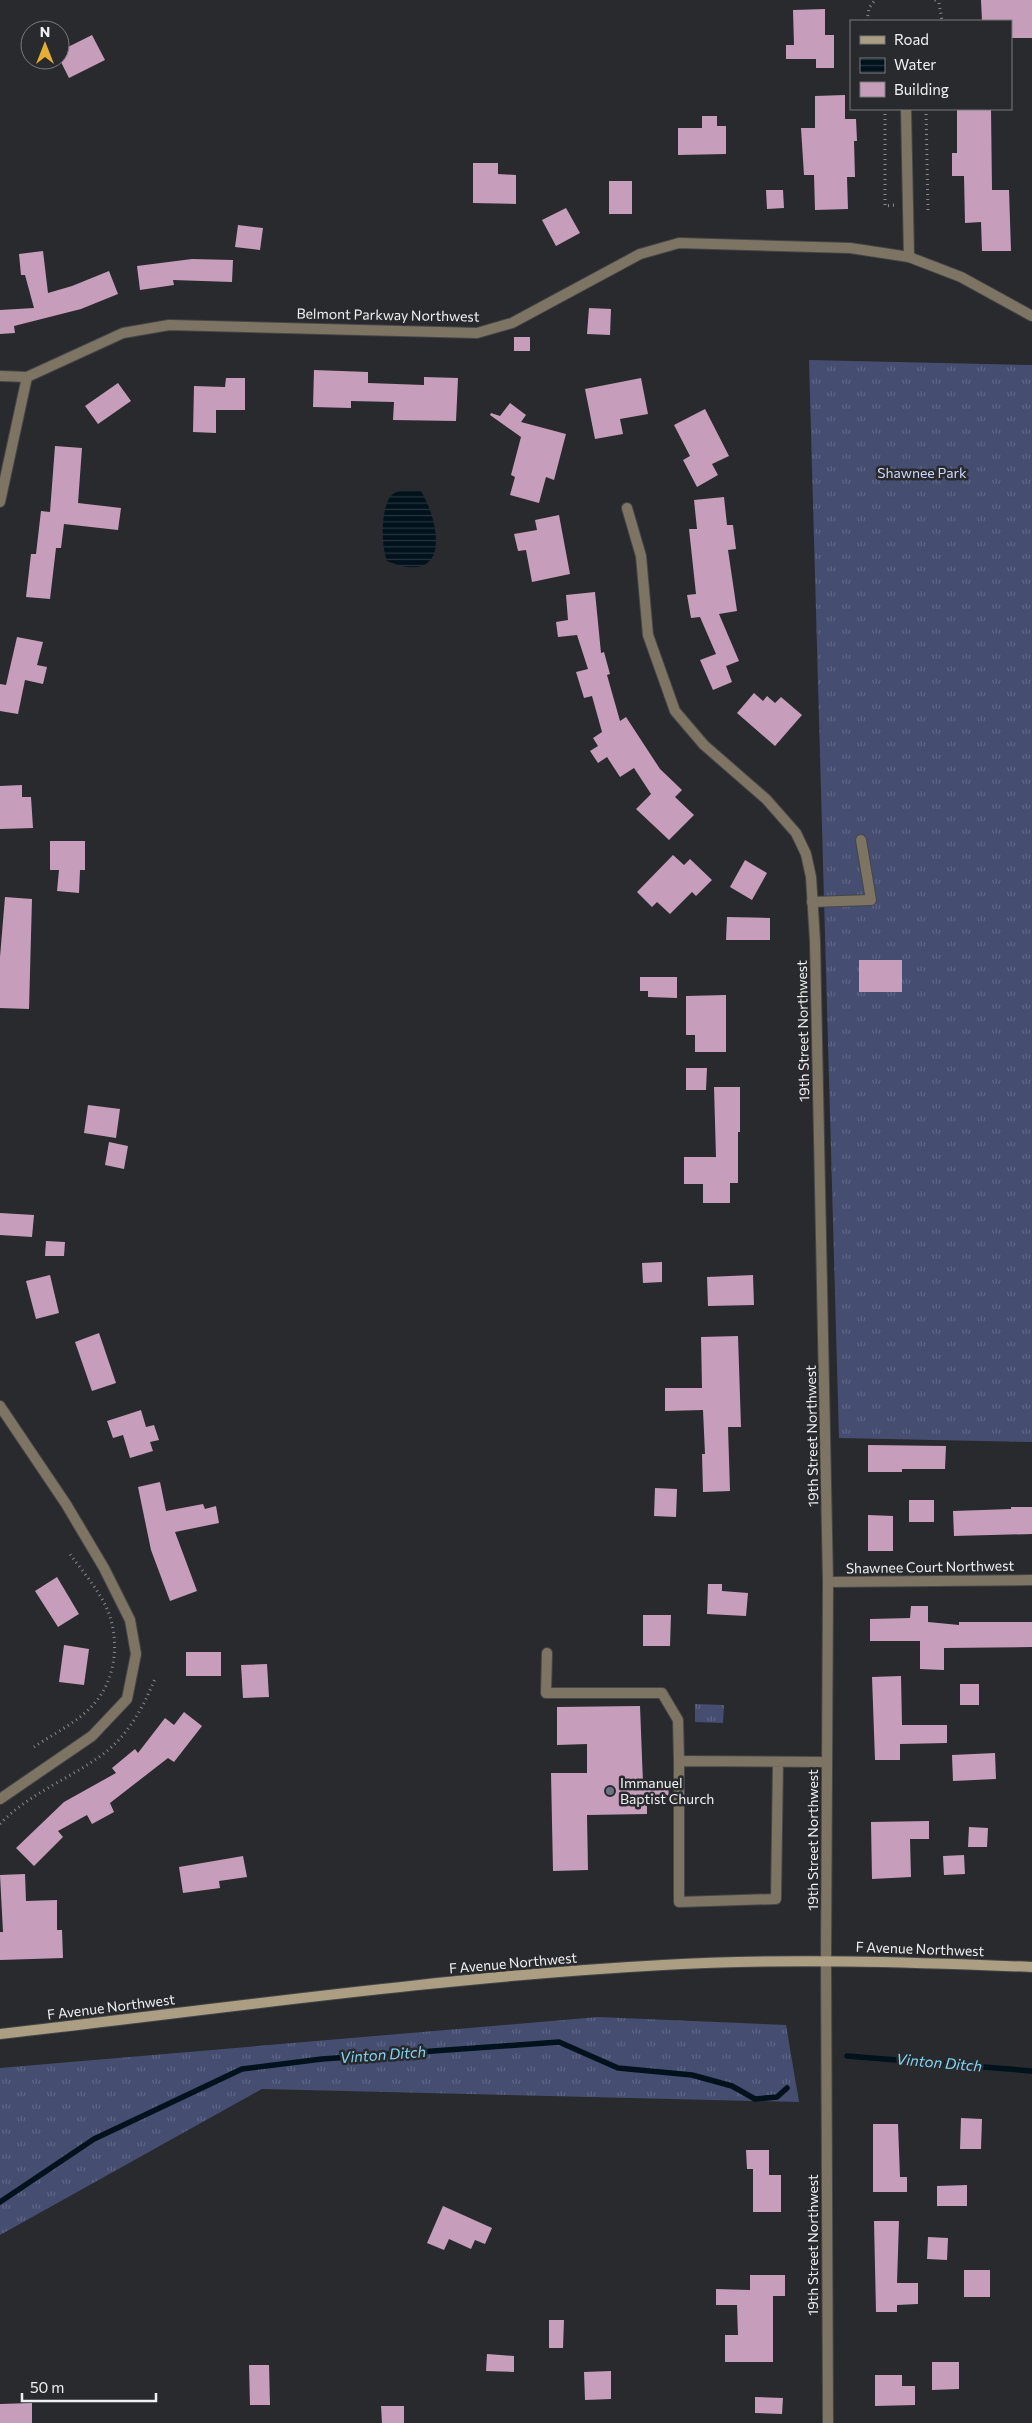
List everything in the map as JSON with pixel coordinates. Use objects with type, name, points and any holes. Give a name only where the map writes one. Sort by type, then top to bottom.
[{"type":"main road","name":"F Avenue Northwest","points":[[0,2034],[502,1976],[664,1964],[826,1960],[1032,1967]]},
{"type":"street","points":[[906,110],[909,258]]},
{"type":"street","name":"Belmont Parkway Northwest","points":[[27,377],[123,333],[170,325],[477,333],[512,323],[640,254],[680,243],[850,248],[909,258],[961,277],[1032,316]]},
{"type":"street","points":[[0,376],[27,377],[0,502]]},
{"type":"street","name":"19th Street Northwest","points":[[627,508],[641,556],[648,635],[675,711],[704,745],[766,799],[796,833],[806,854],[811,877],[828,1582],[826,1960],[828,2423]]},
{"type":"street","points":[[812,902],[870,900],[861,840]]},
{"type":"street","points":[[0,1406],[66,1504],[104,1568],[130,1620],[136,1654],[127,1699],[92,1736],[0,1799]]},
{"type":"street","name":"Shawnee Court Northwest","points":[[828,1582],[1032,1580]]},
{"type":"street","points":[[547,1653],[546,1693],[662,1693],[678,1720],[679,1902],[776,1900],[778,1762]]},
{"type":"street","points":[[679,1761],[827,1762]]},
{"type":"path","points":[[867,20],[868,8],[875,0]]},
{"type":"path","points":[[936,0],[939,3],[942,20]]},
{"type":"path","points":[[885,110],[886,206],[908,205]]},
{"type":"path","points":[[926,110],[928,212]]},
{"type":"path","points":[[34,1747],[93,1705],[111,1676],[114,1642],[108,1612],[98,1593],[70,1554]]},
{"type":"green space","name":"Shawnee Park","points":[[809,360],[1032,365],[1032,1442],[839,1438]]},
{"type":"green space","points":[[695,1704],[724,1705],[723,1723],[695,1722]]},
{"type":"green space","points":[[598,2017],[786,2025],[799,2102],[262,2089],[0,2235],[0,2068]]},
{"type":"water","points":[[408,490],[421,491],[428,505],[436,536],[435,549],[431,560],[421,566],[407,567],[387,561],[385,555],[383,526],[386,507],[393,494]]},
{"type":"building","points":[[981,0],[1032,0],[1032,38],[1012,38],[1012,20],[982,20]]},
{"type":"building","points":[[825,9],[825,35],[834,35],[834,68],[816,68],[816,59],[786,59],[786,45],[794,45],[793,10]]},
{"type":"building","points":[[92,35],[105,60],[69,78],[65,70],[70,70],[70,46]]},
{"type":"building","points":[[845,95],[845,119],[856,119],[857,141],[854,141],[855,177],[847,177],[848,209],[815,210],[814,175],[804,175],[801,128],[815,128],[815,96]]},
{"type":"building","points":[[957,110],[991,110],[992,190],[1009,190],[1011,251],[982,251],[981,222],[965,223],[964,176],[952,176],[952,153],[957,153]]},
{"type":"building","points":[[702,116],[717,116],[717,126],[726,126],[726,154],[678,155],[678,128],[702,128]]},
{"type":"building","points":[[473,163],[498,163],[498,174],[516,175],[516,204],[473,203]]},
{"type":"building","points":[[609,181],[632,181],[632,214],[609,214]]},
{"type":"building","points":[[766,190],[783,190],[784,208],[767,209]]},
{"type":"building","points":[[566,208],[580,233],[556,246],[542,220]]},
{"type":"building","points":[[238,225],[263,228],[260,250],[235,247]]},
{"type":"building","points":[[43,251],[48,293],[72,286],[109,271],[118,294],[81,309],[14,326],[15,333],[0,334],[0,310],[34,308],[25,275],[21,275],[19,254]]},
{"type":"building","points":[[192,259],[233,260],[232,282],[173,280],[174,285],[140,290],[137,266]]},
{"type":"building","points":[[589,308],[611,309],[610,335],[587,334]]},
{"type":"building","points":[[514,337],[530,337],[530,351],[514,351]]},
{"type":"building","points":[[314,370],[368,372],[368,383],[424,385],[424,377],[458,378],[456,421],[393,420],[394,402],[351,401],[351,408],[313,407]]},
{"type":"building","points":[[226,378],[245,378],[245,410],[216,410],[216,433],[193,432],[194,386],[225,387]]},
{"type":"building","points":[[641,378],[648,414],[620,419],[623,434],[595,439],[585,389]]},
{"type":"building","points":[[118,383],[131,401],[98,424],[85,406]]},
{"type":"building","points":[[510,403],[526,415],[521,422],[566,434],[554,480],[546,477],[539,503],[510,495],[515,477],[511,475],[521,437],[490,415],[491,413],[500,416]]},
{"type":"building","points":[[705,409],[729,456],[712,464],[718,475],[697,487],[683,460],[690,456],[674,425]]},
{"type":"building","points":[[55,446],[82,448],[78,503],[121,508],[118,530],[64,524],[61,548],[56,548],[50,599],[26,597],[31,554],[36,554],[41,511],[50,512]]},
{"type":"building","points":[[724,497],[727,525],[733,525],[736,549],[728,550],[737,611],[719,614],[739,661],[726,666],[732,682],[713,690],[700,660],[716,654],[700,617],[691,618],[687,595],[696,594],[689,529],[697,529],[694,500]]},
{"type":"building","points":[[559,515],[570,574],[532,582],[526,550],[518,551],[514,534],[537,530],[535,520]]},
{"type":"building","points":[[595,592],[601,653],[604,652],[610,674],[607,675],[620,721],[626,717],[660,769],[682,790],[675,797],[694,815],[669,840],[636,809],[651,794],[634,768],[620,777],[607,757],[598,763],[590,751],[598,746],[593,738],[602,732],[592,696],[584,698],[576,672],[588,669],[577,635],[558,637],[556,622],[568,620],[566,595]]},
{"type":"building","points":[[17,637],[43,642],[37,665],[47,667],[43,684],[25,680],[18,714],[0,711],[0,684],[6,685]]},
{"type":"building","points":[[754,693],[763,701],[767,696],[775,703],[781,697],[802,715],[775,746],[737,713]]},
{"type":"building","points":[[22,785],[22,797],[31,797],[33,828],[0,829],[0,786]]},
{"type":"building","points":[[50,841],[85,841],[85,870],[80,870],[79,893],[57,891],[59,870],[50,870]]},
{"type":"building","points":[[673,855],[684,865],[690,859],[712,880],[696,896],[692,892],[670,914],[657,902],[652,907],[637,892]]},
{"type":"building","points":[[745,860],[767,873],[752,900],[730,887]]},
{"type":"building","points":[[5,897],[32,899],[29,1009],[0,1008],[0,957]]},
{"type":"building","points":[[727,917],[770,918],[770,940],[726,940]]},
{"type":"building","points":[[859,960],[902,960],[902,992],[859,992]]},
{"type":"building","points":[[640,977],[677,977],[677,998],[648,997],[648,991],[640,991]]},
{"type":"building","points":[[726,995],[726,1052],[695,1052],[695,1035],[686,1035],[686,996]]},
{"type":"building","points":[[686,1068],[707,1068],[706,1090],[686,1090]]},
{"type":"building","points":[[714,1087],[740,1087],[738,1183],[730,1183],[730,1203],[703,1203],[703,1184],[684,1184],[684,1157],[716,1157]]},
{"type":"building","points":[[88,1105],[120,1109],[116,1138],[84,1133]]},
{"type":"building","points":[[109,1142],[128,1146],[124,1169],[105,1165]]},
{"type":"building","points":[[0,1213],[34,1215],[32,1237],[0,1235]]},
{"type":"building","points":[[46,1241],[65,1242],[64,1256],[45,1256]]},
{"type":"building","points":[[662,1262],[662,1282],[643,1283],[642,1263]]},
{"type":"building","points":[[50,1275],[59,1313],[36,1319],[26,1281]]},
{"type":"building","points":[[753,1275],[754,1305],[708,1306],[707,1277]]},
{"type":"building","points":[[99,1333],[116,1383],[92,1391],[75,1342]]},
{"type":"building","points":[[738,1336],[741,1427],[728,1427],[730,1491],[703,1492],[702,1454],[705,1454],[703,1410],[665,1411],[665,1388],[702,1388],[701,1337]]},
{"type":"building","points":[[141,1410],[146,1427],[154,1425],[159,1440],[150,1442],[153,1451],[130,1458],[123,1435],[113,1438],[107,1421]]},
{"type":"building","points":[[868,1445],[946,1446],[945,1469],[902,1469],[902,1472],[868,1472]]},
{"type":"building","points":[[160,1482],[166,1511],[203,1504],[205,1509],[216,1506],[219,1523],[175,1532],[197,1591],[170,1601],[151,1550],[138,1487]]},
{"type":"building","points":[[655,1488],[677,1489],[676,1517],[654,1516]]},
{"type":"building","points":[[909,1500],[934,1500],[934,1522],[909,1522]]},
{"type":"building","points":[[1011,1507],[1032,1507],[1032,1534],[954,1536],[953,1511],[1011,1509]]},
{"type":"building","points":[[868,1515],[893,1516],[893,1551],[868,1551]]},
{"type":"building","points":[[57,1577],[79,1614],[58,1627],[35,1591]]},
{"type":"building","points":[[708,1584],[722,1584],[722,1591],[748,1593],[746,1616],[707,1614]]},
{"type":"building","points":[[911,1606],[928,1606],[928,1622],[959,1625],[959,1622],[1032,1622],[1032,1647],[944,1648],[944,1670],[920,1669],[920,1641],[870,1641],[870,1619],[910,1618]]},
{"type":"building","points":[[643,1615],[671,1615],[670,1646],[643,1646]]},
{"type":"building","points":[[64,1645],[89,1649],[84,1685],[59,1682]]},
{"type":"building","points":[[186,1652],[221,1652],[221,1676],[186,1676]]},
{"type":"building","points":[[267,1664],[269,1697],[243,1698],[241,1665]]},
{"type":"building","points":[[901,1676],[902,1725],[947,1725],[947,1743],[900,1744],[900,1760],[875,1760],[872,1677]]},
{"type":"building","points":[[960,1684],[979,1684],[979,1705],[960,1705]]},
{"type":"building","name":"Immanuel Baptist Church","points":[[640,1706],[643,1783],[668,1782],[669,1800],[647,1800],[647,1814],[587,1815],[588,1870],[553,1871],[551,1773],[587,1773],[587,1744],[557,1745],[557,1707]]},
{"type":"building","points":[[184,1712],[202,1726],[174,1762],[168,1758],[110,1803],[114,1812],[92,1824],[87,1815],[58,1831],[63,1837],[34,1866],[16,1848],[64,1802],[116,1773],[112,1768],[135,1749],[138,1753],[165,1718],[174,1725]]},
{"type":"building","points":[[995,1753],[996,1779],[953,1781],[952,1755]]},
{"type":"building","points":[[929,1821],[929,1839],[910,1839],[911,1877],[872,1879],[871,1822]]},
{"type":"building","points":[[969,1827],[988,1828],[987,1847],[968,1847]]},
{"type":"building","points":[[964,1855],[965,1874],[944,1875],[943,1856]]},
{"type":"building","points":[[243,1856],[247,1877],[219,1881],[220,1888],[183,1893],[179,1867]]},
{"type":"building","points":[[25,1874],[26,1901],[57,1900],[57,1930],[62,1930],[63,1958],[0,1960],[0,1932],[3,1932],[0,1875]]},
{"type":"building","points":[[961,2118],[982,2119],[981,2149],[960,2149]]},
{"type":"building","points":[[873,2124],[898,2124],[900,2177],[907,2177],[907,2192],[873,2192]]},
{"type":"building","points":[[746,2150],[769,2150],[769,2175],[781,2175],[781,2212],[753,2212],[753,2169],[747,2169]]},
{"type":"building","points":[[967,2185],[967,2206],[937,2206],[937,2186]]},
{"type":"building","points":[[443,2206],[492,2228],[485,2244],[475,2240],[471,2249],[449,2239],[444,2250],[427,2243]]},
{"type":"building","points":[[874,2221],[899,2221],[897,2283],[918,2283],[918,2304],[897,2305],[897,2312],[876,2312]]},
{"type":"building","points":[[928,2237],[948,2238],[947,2260],[927,2259]]},
{"type":"building","points":[[964,2270],[990,2270],[990,2297],[964,2297]]},
{"type":"building","points":[[750,2275],[785,2275],[785,2296],[773,2296],[773,2362],[725,2362],[725,2335],[738,2335],[737,2305],[716,2305],[716,2289],[750,2290]]},
{"type":"building","points":[[549,2320],[564,2320],[563,2348],[549,2348]]},
{"type":"building","points":[[487,2354],[514,2356],[514,2372],[486,2371]]},
{"type":"building","points":[[932,2362],[959,2362],[959,2389],[932,2390]]},
{"type":"building","points":[[249,2365],[269,2365],[270,2405],[250,2405]]},
{"type":"building","points":[[611,2371],[611,2399],[585,2400],[584,2372]]},
{"type":"building","points":[[875,2375],[902,2375],[902,2386],[915,2386],[915,2405],[875,2406]]},
{"type":"building","points":[[755,2397],[783,2398],[782,2414],[755,2413]]},
{"type":"building","points":[[32,2403],[32,2423],[0,2423],[0,2404]]},
{"type":"building","points":[[381,2406],[404,2406],[404,2423],[382,2423]]},
{"type":"waterway","name":"Vinton Ditch","points":[[0,2202],[94,2139],[242,2069],[322,2059],[559,2042],[618,2068],[692,2075],[732,2086],[755,2099],[777,2097],[787,2088]]},
{"type":"waterway","name":"Vinton Ditch","points":[[847,2056],[1032,2071]]},
{"type":"place","name":"Immanuel Baptist Church","points":[[610,1791]]}]
